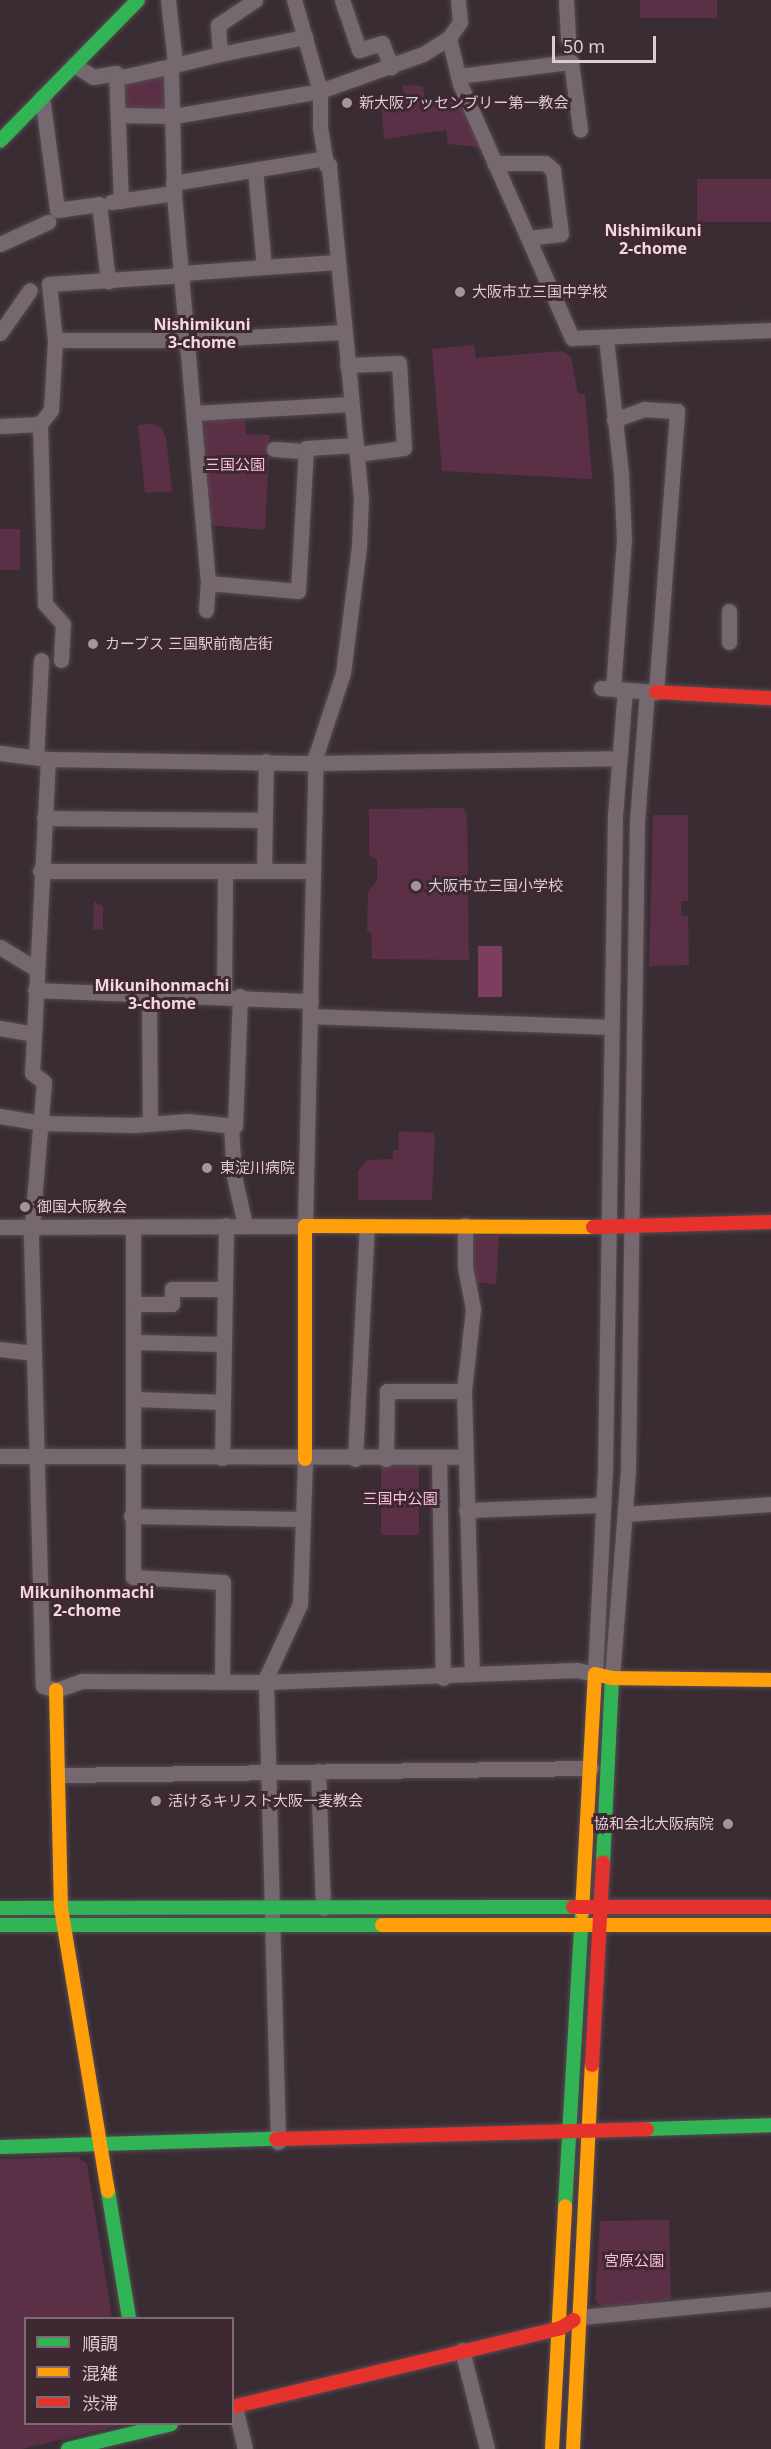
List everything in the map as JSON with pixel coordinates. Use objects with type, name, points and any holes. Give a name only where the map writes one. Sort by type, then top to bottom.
[{"type":"street","points":[[0,141],[138,0]]},
{"type":"street","points":[[168,0],[173,65],[173,188],[184,274],[208,583],[206,610]]},
{"type":"street","points":[[220,54],[218,25],[255,0]]},
{"type":"street","points":[[278,2142],[266,1682],[269,1666],[300,1604],[305,1459],[305,1226],[316,763],[343,673],[359,546],[357,450],[329,165],[325,158],[320,92],[294,0]]},
{"type":"street","points":[[342,0],[359,50],[382,43],[391,66]]},
{"type":"street","points":[[118,115],[174,116],[320,92],[391,66],[449,38],[460,22],[458,0]]},
{"type":"street","points":[[566,0],[568,39]]},
{"type":"street","points":[[117,78],[305,37]]},
{"type":"street","points":[[449,38],[458,76],[572,338],[771,330]]},
{"type":"street","points":[[458,76],[571,62],[580,129]]},
{"type":"street","points":[[74,65],[93,77],[112,71],[117,78],[121,201]]},
{"type":"street","points":[[42,97],[57,210],[121,201],[255,170],[325,158]]},
{"type":"street","points":[[494,163],[545,163],[553,170],[561,234],[529,238]]},
{"type":"street","points":[[255,170],[264,267]]},
{"type":"street","points":[[99,204],[108,281]]},
{"type":"street","points":[[0,244],[48,222]]},
{"type":"street","points":[[61,660],[63,624],[45,604],[40,424],[51,410],[55,340],[49,284],[338,262]]},
{"type":"street","points":[[0,333],[30,290]]},
{"type":"street","points":[[55,340],[189,340],[344,332]]},
{"type":"street","points":[[552,2449],[585,1908],[603,1505],[618,759],[613,689],[624,539],[606,338]]},
{"type":"street","points":[[208,583],[298,591],[306,448],[357,450],[404,448],[399,363],[347,365]]},
{"type":"street","points":[[194,413],[351,404]]},
{"type":"street","points":[[573,2449],[612,1678],[626,1514],[641,762],[652,692],[677,411],[644,409],[614,420]]},
{"type":"street","points":[[0,426],[40,424]]},
{"type":"street","points":[[273,449],[306,451]]},
{"type":"street","points":[[729,611],[729,642]]},
{"type":"street","points":[[41,660],[44,818],[32,1072],[44,1082],[33,1226],[35,1457],[43,1686],[56,1690],[81,1681],[266,1682],[443,1678],[472,1674],[577,1670],[612,1678],[771,1680]]},
{"type":"street","points":[[613,689],[771,698]]},
{"type":"street","points":[[0,753],[42,758],[316,763],[618,759],[641,762]]},
{"type":"street","points":[[264,871],[266,761]]},
{"type":"street","points":[[44,818],[264,820]]},
{"type":"street","points":[[614,875],[630,870],[637,875]]},
{"type":"street","points":[[40,871],[313,871]]},
{"type":"street","points":[[224,996],[225,871]]},
{"type":"street","points":[[0,947],[36,969]]},
{"type":"street","points":[[35,990],[240,996],[311,1008],[634,1030]]},
{"type":"street","points":[[149,992],[150,1122]]},
{"type":"street","points":[[0,1116],[42,1123],[188,1120],[235,1126],[240,996]]},
{"type":"street","points":[[0,1028],[33,1034]]},
{"type":"street","points":[[231,1126],[233,1169],[245,1225]]},
{"type":"street","points":[[0,1227],[465,1225],[632,1227],[771,1222]]},
{"type":"street","points":[[222,1458],[225,1225]]},
{"type":"street","points":[[465,1225],[465,1267],[473,1309],[464,1391],[472,1674]]},
{"type":"street","points":[[354,1459],[367,1226]]},
{"type":"street","points":[[133,1227],[135,1304],[131,1516],[133,1577],[223,1582],[222,1682]]},
{"type":"street","points":[[135,1304],[172,1304],[172,1289],[224,1289]]},
{"type":"street","points":[[135,1342],[224,1344]]},
{"type":"street","points":[[0,1349],[34,1353]]},
{"type":"street","points":[[386,1459],[387,1390],[464,1391]]},
{"type":"street","points":[[133,1399],[223,1402]]},
{"type":"street","points":[[0,1456],[132,1455],[386,1459],[465,1456]]},
{"type":"street","points":[[439,1457],[443,1678]]},
{"type":"street","points":[[626,1514],[771,1504]]},
{"type":"street","points":[[466,1510],[603,1505]]},
{"type":"street","points":[[131,1516],[303,1520]]},
{"type":"street","points":[[56,1690],[61,1908],[129,2317]]},
{"type":"street","points":[[58,1775],[591,1768]]},
{"type":"street","points":[[318,1771],[323,1908]]},
{"type":"street","points":[[0,1908],[585,1908],[602,1906],[771,1908]]},
{"type":"street","points":[[0,1925],[771,1925]]},
{"type":"street","points":[[0,2147],[278,2142],[771,2125]]},
{"type":"street","points":[[244,2449],[234,2407],[462,2350],[561,2328],[580,2317],[771,2299]]},
{"type":"street","points":[[462,2350],[487,2449]]},
{"type":"street","points":[[68,2449],[149,2432],[168,2425]]},
{"type":"green space","points":[[640,0],[717,0],[717,18],[640,18]]},
{"type":"green space","points":[[167,72],[166,108],[122,112],[123,80]]},
{"type":"green space","points":[[402,85],[423,86],[425,103],[458,99],[479,147],[448,144],[446,130],[384,139],[381,101],[405,96]]},
{"type":"green space","points":[[697,179],[771,179],[771,222],[697,222]]},
{"type":"green space","points":[[474,345],[476,358],[563,351],[571,357],[578,394],[585,394],[592,479],[442,471],[432,349]]},
{"type":"green space","name":"三国公園","points":[[245,413],[246,434],[270,435],[265,530],[208,525],[198,415]]},
{"type":"green space","points":[[151,424],[162,428],[166,438],[172,491],[145,493],[138,425]]},
{"type":"green space","points":[[0,529],[20,529],[20,570],[0,570]]},
{"type":"green space","points":[[463,808],[467,814],[469,960],[372,959],[371,932],[367,932],[368,892],[377,880],[377,860],[369,855],[369,809]]},
{"type":"green space","points":[[653,815],[688,815],[688,901],[681,901],[681,915],[688,916],[689,965],[649,966]]},
{"type":"green space","points":[[94,901],[103,907],[103,930],[93,930]]},
{"type":"green space","points":[[399,1131],[435,1133],[432,1200],[358,1200],[358,1171],[368,1160],[393,1159],[393,1150],[398,1150]]},
{"type":"green space","points":[[468,1236],[499,1236],[496,1284],[471,1282]]},
{"type":"green space","name":"三国中公園","points":[[381,1463],[419,1463],[419,1535],[381,1535]]},
{"type":"green space","points":[[78,2157],[87,2164],[112,2317],[24,2317],[24,2425],[121,2425],[22,2449],[0,2449],[0,2159]]},
{"type":"green space","name":"宮原公園","points":[[669,2220],[671,2300],[603,2307],[595,2301],[600,2221]]},
{"type":"shaded area","points":[[478,946],[502,946],[502,997],[478,997]]},
{"type":"traffic: fast","points":[[0,141],[138,0]]},
{"type":"traffic: fast","points":[[603,1862],[612,1678]]},
{"type":"traffic: fast","points":[[0,1908],[573,1907]]},
{"type":"traffic: fast","points":[[565,2206],[582,1912]]},
{"type":"traffic: fast","points":[[0,1925],[382,1925]]},
{"type":"traffic: fast","points":[[647,2129],[771,2125]]},
{"type":"traffic: fast","points":[[0,2147],[276,2139]]},
{"type":"traffic: fast","points":[[108,2191],[129,2317]]},
{"type":"traffic: fast","points":[[68,2449],[167,2425]]},
{"type":"traffic: slow","points":[[305,1459],[305,1226],[593,1227]]},
{"type":"traffic: slow","points":[[582,1912],[595,1674],[612,1678],[771,1680]]},
{"type":"traffic: slow","points":[[56,1690],[61,1908],[108,2191]]},
{"type":"traffic: slow","points":[[382,1925],[771,1925]]},
{"type":"traffic: slow","points":[[573,2449],[592,2065]]},
{"type":"traffic: slow","points":[[552,2449],[565,2206]]},
{"type":"traffic: jam","points":[[656,692],[771,698]]},
{"type":"traffic: jam","points":[[593,1227],[771,1222]]},
{"type":"traffic: jam","points":[[592,2065],[603,1862]]},
{"type":"traffic: jam","points":[[573,1907],[771,1907]]},
{"type":"traffic: jam","points":[[276,2139],[647,2129]]},
{"type":"traffic: jam","points":[[234,2407],[561,2328],[574,2320]]},
{"type":"place","name":"新大阪アッセンブリー第一教会","points":[[347,103]]},
{"type":"place","name":"大阪市立三国中学校","points":[[460,292]]},
{"type":"place","name":"カーブス 三国駅前商店街","points":[[93,644]]},
{"type":"place","name":"大阪市立三国小学校","points":[[416,886]]},
{"type":"place","name":"東淀川病院","points":[[207,1168]]},
{"type":"place","name":"御国大阪教会","points":[[25,1207]]},
{"type":"place","name":"活けるキリスト大阪一麦教会","points":[[156,1801]]},
{"type":"place","name":"協和会北大阪病院","points":[[728,1824]]},
{"type":"district","name":"Nishimikuni 2-chome","points":[[653,239]]},
{"type":"district","name":"Nishimikuni 3-chome","points":[[202,333]]},
{"type":"district","name":"Mikunihonmachi 3-chome","points":[[162,994]]},
{"type":"district","name":"Mikunihonmachi 2-chome","points":[[87,1601]]}]
